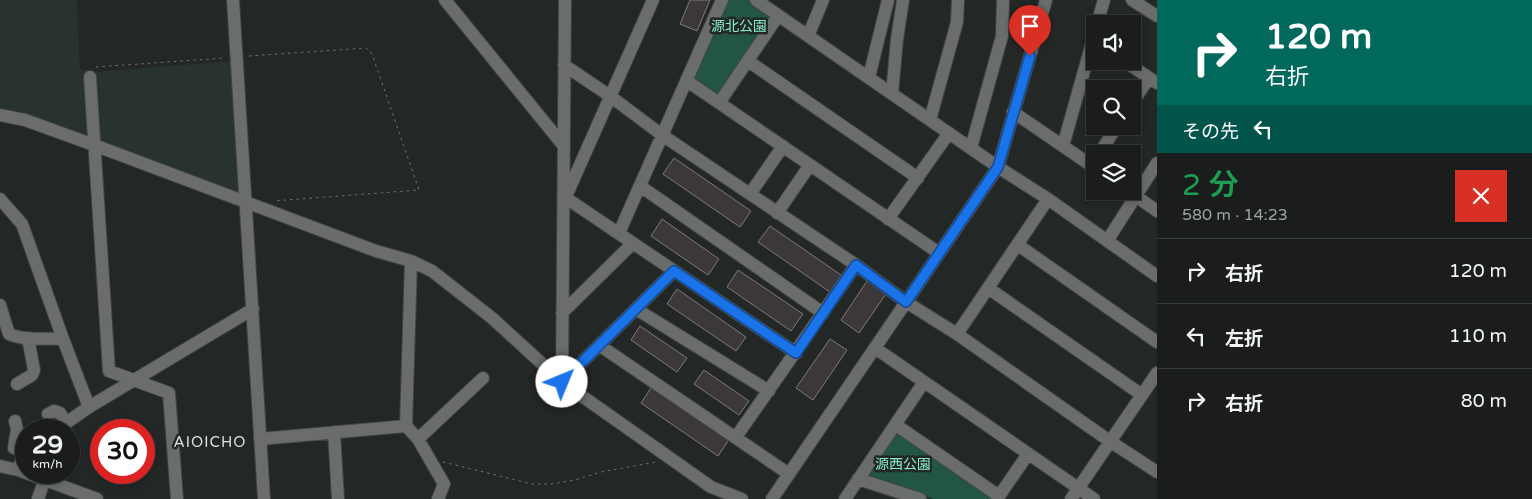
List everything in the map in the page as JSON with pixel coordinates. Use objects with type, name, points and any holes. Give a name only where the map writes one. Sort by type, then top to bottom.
[{"type":"street","points":[[233,0],[264,499]]},
{"type":"street","points":[[446,0],[563,144]]},
{"type":"street","points":[[562,382],[565,0]]},
{"type":"street","points":[[564,202],[653,0]]},
{"type":"street","points":[[619,233],[722,0]]},
{"type":"street","points":[[756,0],[773,8],[808,36],[998,167],[1048,199],[1157,276]]},
{"type":"street","points":[[808,36],[824,0]]},
{"type":"street","points":[[869,77],[888,0]]},
{"type":"street","points":[[892,94],[896,39],[903,0]]},
{"type":"street","points":[[930,120],[957,22],[958,0]]},
{"type":"street","points":[[971,148],[1002,36],[1003,0]]},
{"type":"street","points":[[772,499],[998,167],[1046,0]]},
{"type":"street","points":[[1100,15],[1104,0]]},
{"type":"street","points":[[1132,0],[1157,16]]},
{"type":"street","points":[[719,103],[748,61],[773,8]]},
{"type":"street","points":[[748,61],[918,178]]},
{"type":"street","points":[[564,65],[610,96],[662,135],[856,265],[906,302],[957,334],[1157,472]]},
{"type":"street","points":[[1063,146],[1086,66]]},
{"type":"street","points":[[1137,70],[1153,81],[1141,94]]},
{"type":"street","points":[[93,72],[94,145],[109,371],[169,393],[177,499]]},
{"type":"street","points":[[687,81],[939,253]]},
{"type":"street","points":[[1013,112],[1086,160]]},
{"type":"street","points":[[0,115],[25,120],[376,251],[411,261],[432,271],[492,318],[562,382],[711,486],[742,499]]},
{"type":"street","points":[[888,219],[949,133]]},
{"type":"street","points":[[750,194],[783,146]]},
{"type":"street","points":[[1141,183],[1157,163]]},
{"type":"street","points":[[777,213],[810,165]]},
{"type":"street","points":[[640,186],[823,313]]},
{"type":"street","points":[[0,199],[22,224],[62,339],[90,407]]},
{"type":"street","points":[[957,334],[1048,199]]},
{"type":"street","points":[[1141,199],[1157,210]]},
{"type":"street","points":[[1107,241],[1129,200]]},
{"type":"street","points":[[564,202],[619,233],[796,353]]},
{"type":"street","points":[[562,313],[633,243]]},
{"type":"street","points":[[1018,245],[1157,342]]},
{"type":"street","points":[[411,261],[406,426],[418,440],[444,484],[438,499]]},
{"type":"street","points":[[736,437],[856,265]]},
{"type":"street","points":[[562,382],[674,271]]},
{"type":"street","points":[[988,288],[1142,394]]},
{"type":"street","points":[[0,305],[9,334],[15,337],[62,339]]},
{"type":"street","points":[[74,419],[90,407],[253,309]]},
{"type":"street","points":[[636,309],[769,391]]},
{"type":"street","points":[[17,384],[32,375],[34,370],[28,338]]},
{"type":"street","points":[[599,345],[789,474]]},
{"type":"street","points":[[874,348],[1028,454],[1075,494],[1094,499]]},
{"type":"street","points":[[1075,494],[1157,373]]},
{"type":"street","points":[[418,440],[483,378]]},
{"type":"street","points":[[845,499],[924,382]]},
{"type":"street","points":[[48,414],[54,411],[60,413],[62,419]]},
{"type":"street","points":[[896,424],[998,498],[1028,454]]},
{"type":"street","points":[[260,438],[406,426]]},
{"type":"street","points":[[334,432],[338,499]]},
{"type":"street","points":[[0,466],[15,469]]},
{"type":"street","points":[[858,479],[920,499]]},
{"type":"street","points":[[38,499],[43,484]]},
{"type":"street","points":[[64,484],[97,499]]},
{"type":"path","points":[[93,72],[237,57],[366,48],[372,54],[419,190],[265,201]]},
{"type":"path","points":[[430,459],[532,484],[550,484],[672,459]]},
{"type":"shaded area","points":[[0,0],[77,0],[80,70],[88,70],[92,141],[0,110]]},
{"type":"shaded area","points":[[233,61],[241,194],[98,142],[93,72]]},
{"type":"green space","name":"源北公園","points":[[725,0],[749,0],[772,16],[718,99],[691,80]]},
{"type":"green space","name":"源西公園","points":[[896,430],[993,499],[934,499],[864,477]]},
{"type":"building","points":[[690,0],[710,0],[697,31],[680,24]]},
{"type":"building","points":[[674,158],[751,211],[740,227],[663,174]]},
{"type":"building","points":[[662,219],[719,259],[708,275],[651,236]]},
{"type":"building","points":[[770,226],[841,275],[830,292],[758,242]]},
{"type":"building","points":[[738,270],[803,314],[791,331],[727,287]]},
{"type":"building","points":[[869,278],[888,291],[859,333],[841,320]]},
{"type":"building","points":[[677,289],[746,337],[736,351],[667,304]]},
{"type":"building","points":[[640,326],[687,358],[677,372],[631,340]]},
{"type":"building","points":[[830,339],[847,350],[813,400],[796,388]]},
{"type":"building","points":[[704,370],[749,401],[739,415],[694,384]]},
{"type":"building","points":[[653,385],[730,438],[718,456],[641,403]]},
{"type":"district","name":"AIOICHO","points":[[210,442]]},
{"type":"route","points":[[562,382],[674,271],[796,353],[856,265],[906,302],[998,167],[1030,56]]}]
